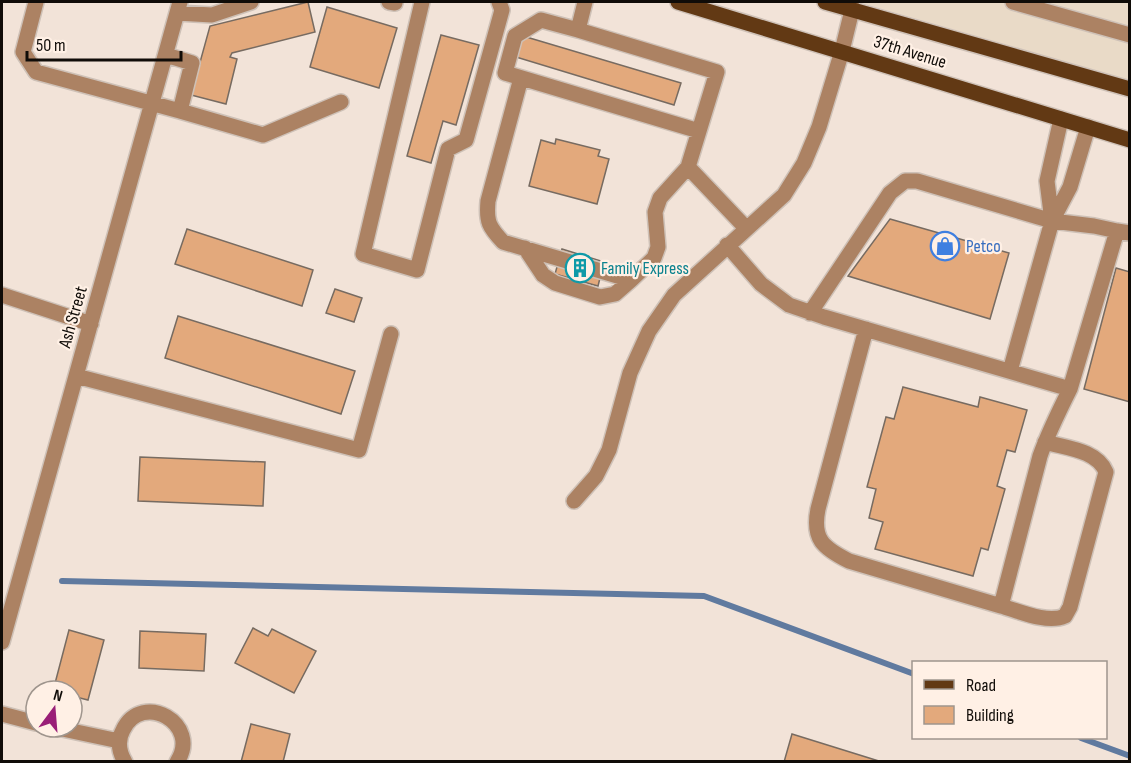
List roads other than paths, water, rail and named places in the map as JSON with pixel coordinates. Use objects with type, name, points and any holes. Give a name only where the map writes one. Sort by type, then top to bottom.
[{"type":"main road","name":"37th Avenue","points":[[678,2],[1130,140]]},
{"type":"main road","name":"37th Avenue","points":[[825,2],[854,4],[1130,89]]},
{"type":"street","points":[[36,2],[23,52],[36,72],[263,135],[341,102]]},
{"type":"street","points":[[179,7],[212,15],[251,2]]},
{"type":"street","points":[[423,2],[363,254],[417,270],[448,149],[466,140],[500,6]]},
{"type":"street","points":[[578,30],[585,2]]},
{"type":"street","points":[[1013,2],[1130,35]]},
{"type":"street","points":[[574,501],[596,476],[609,450],[630,373],[650,331],[674,295],[784,195],[804,163],[819,127],[854,4]]},
{"type":"street","name":"Ash Street","points":[[2,642],[179,7]]},
{"type":"street","points":[[525,248],[543,275],[555,283],[600,297],[615,294],[631,280],[654,258],[658,247],[655,212],[660,198],[688,167],[699,131],[717,72],[541,20],[515,36],[505,73],[699,131]]},
{"type":"street","points":[[166,55],[192,63],[180,111]]},
{"type":"street","points":[[521,78],[488,201],[486,216],[490,228],[503,242],[631,280]]},
{"type":"street","points":[[1052,222],[1047,181],[1061,119]]},
{"type":"street","points":[[1010,371],[1052,222],[1070,187],[1088,128]]},
{"type":"street","points":[[688,167],[747,228]]},
{"type":"street","points":[[810,313],[890,193],[905,181],[917,181],[1052,222],[1094,226],[1124,232],[1070,389],[1045,442],[1001,606]]},
{"type":"street","points":[[727,245],[761,284],[789,305],[1070,389]]},
{"type":"street","points":[[2,295],[91,324]]},
{"type":"street","points":[[866,329],[818,509],[816,528],[818,536],[827,548],[849,561],[1001,606],[1051,619],[1065,616],[1106,472],[1100,460],[1091,455],[1045,442]]},
{"type":"street","points":[[76,376],[359,450],[391,334]]},
{"type":"street","points":[[125,762],[119,741],[126,724],[134,716],[144,712],[164,714],[178,728],[183,747],[177,762]]},
{"type":"street","points":[[2,714],[24,720]]},
{"type":"street","points":[[84,735],[119,741]]},
{"type":"waterway","points":[[62,581],[704,596],[912,673]]},
{"type":"waterway","points":[[1084,739],[1130,756]]},
{"type":"place","name":"Petco","points":[[945,246]]},
{"type":"place","name":"Family Express","points":[[580,268]]}]
